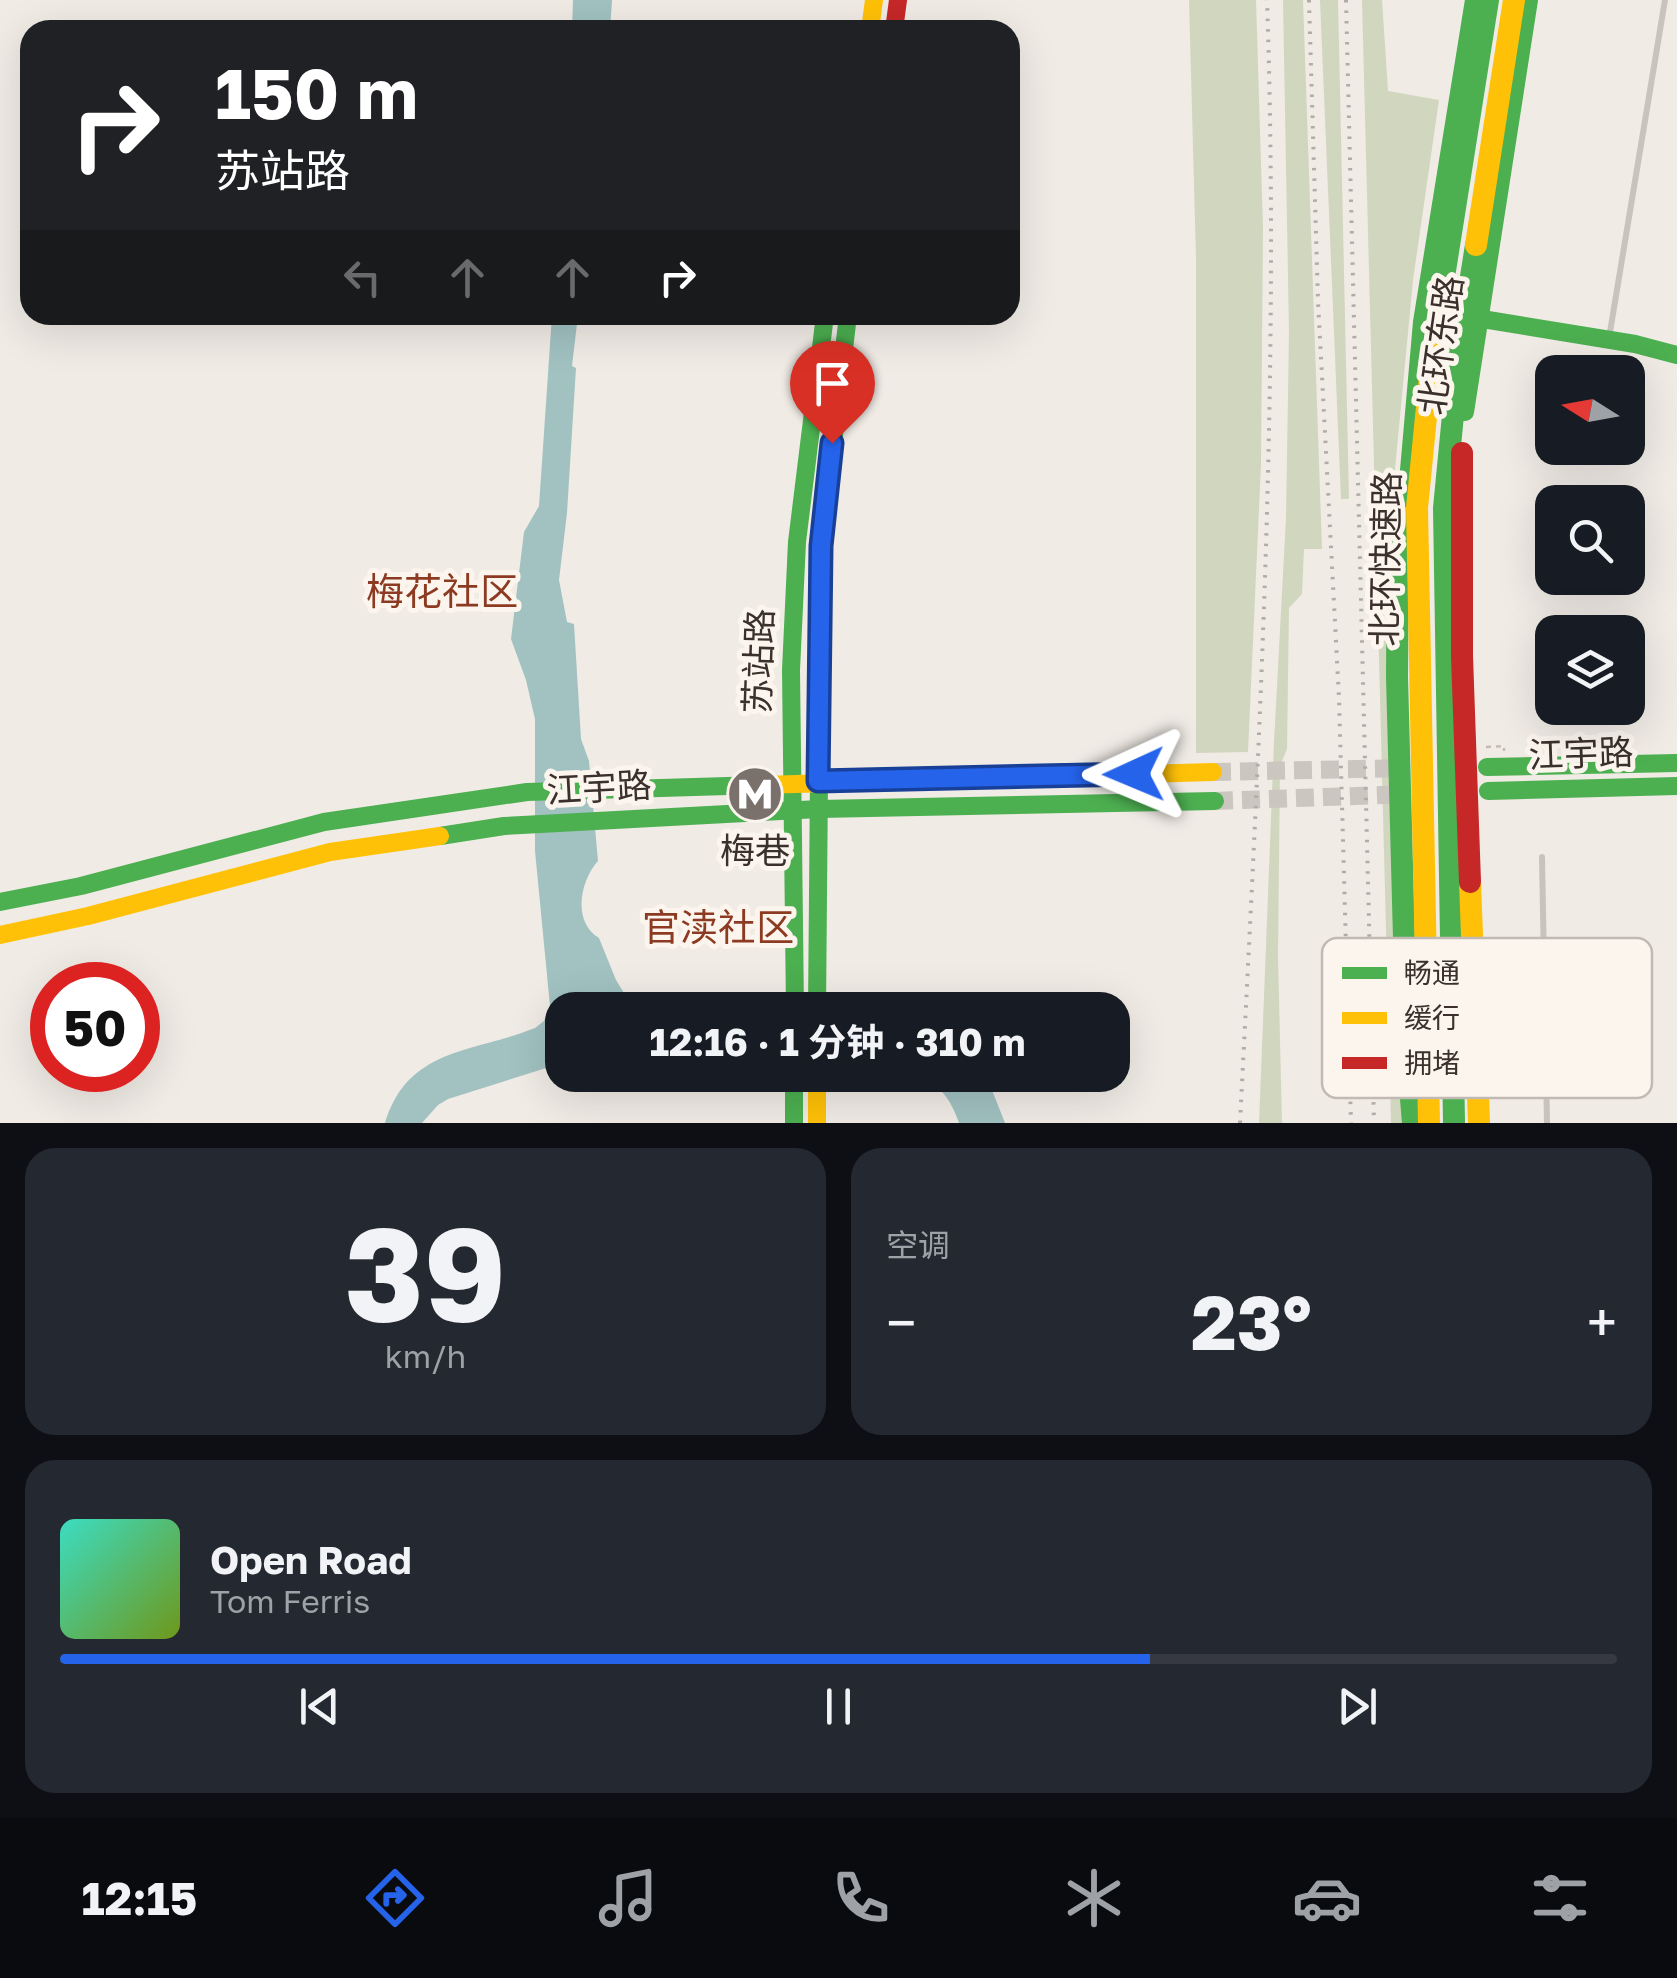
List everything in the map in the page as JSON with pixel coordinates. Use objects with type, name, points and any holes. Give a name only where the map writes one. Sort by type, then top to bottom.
[{"type":"main road","name":"北环东路","points":[[1410,938],[1403,546],[1424,310],[1474,0]]},
{"type":"main road","name":"北环快速路","points":[[1425,938],[1416,546],[1434,347],[1488,0]]},
{"type":"main road","name":"北环快速路","points":[[1450,938],[1443,548],[1446,470],[1459,352],[1514,0]]},
{"type":"main road","name":"北环东路","points":[[1466,938],[1456,671],[1460,457],[1529,0]]},
{"type":"main road","points":[[1424,310],[1677,355]]},
{"type":"main road","name":"苏站路","points":[[794,992],[791,670],[797,542],[824,325]]},
{"type":"main road","name":"苏站路","points":[[817,992],[821,546],[847,325]]},
{"type":"main road","points":[[1404,938],[1396,677],[1398,528],[1434,347]]},
{"type":"main road","points":[[1459,352],[1462,656],[1472,938]]},
{"type":"main road","name":"江宇路","points":[[1487,757],[1677,763]]},
{"type":"main road","name":"江宇路","points":[[0,902],[81,886],[310,825],[527,792],[1212,772]]},
{"type":"main road","name":"江宇路","points":[[1488,791],[1677,786]]},
{"type":"main road","name":"江宇路","points":[[0,935],[105,912],[330,852],[454,832],[819,809],[1215,801]]},
{"type":"main road","points":[[794,1123],[804,1092]]},
{"type":"main road","points":[[808,1092],[817,1123]]},
{"type":"main road","points":[[1410,1098],[1413,1123]]},
{"type":"main road","name":"北环东路","points":[[1413,1098],[1413,1123]]},
{"type":"main road","name":"北环快速路","points":[[1428,1098],[1429,1123]]},
{"type":"main road","name":"北环快速路","points":[[1454,1098],[1454,1123]]},
{"type":"main road","name":"北环东路","points":[[1470,1098],[1471,1123]]},
{"type":"main road","points":[[1478,1098],[1479,1123]]},
{"type":"lane","points":[[1608,340],[1666,0]]},
{"type":"lane","points":[[1542,857],[1544,938]]},
{"type":"lane","points":[[1547,1098],[1547,1123]]},
{"type":"path","points":[[1487,757],[1504,746]]},
{"type":"green space","points":[[1189,0],[1256,0],[1263,229],[1261,464],[1248,752],[1196,753],[1196,258]]},
{"type":"green space","points":[[1283,0],[1303,0],[1322,549],[1304,549],[1302,594],[1289,608],[1287,749],[1280,766],[1278,957],[1282,1123],[1259,1123],[1286,518],[1289,333]]},
{"type":"green space","points":[[1320,0],[1338,0],[1349,499],[1341,499]]},
{"type":"green space","points":[[1362,0],[1382,0],[1388,91],[1439,100],[1413,280],[1391,511],[1401,938],[1386,938]]},
{"type":"green space","points":[[1390,1098],[1405,1098],[1406,1123],[1391,1123]]},
{"type":"water","points":[[573,0],[612,0],[611,20],[572,20]]},
{"type":"water","points":[[551,325],[577,325],[567,513],[559,580],[567,622],[574,624],[581,739],[589,761],[598,861],[583,890],[582,912],[590,931],[599,938],[623,992],[549,992],[535,851],[535,719],[511,639],[524,532],[539,506]]},
{"type":"water","points":[[544,1021],[545,1068],[448,1099],[422,1123],[385,1123],[396,1098],[426,1066],[445,1056],[535,1028]]},
{"type":"water","points":[[942,1092],[993,1092],[1005,1123],[959,1123]]},
{"type":"tunnel","points":[[1213,772],[1407,768]]},
{"type":"tunnel","points":[[1215,801],[1409,794]]},
{"type":"railway","points":[[1240,1123],[1266,562],[1271,281],[1267,0]]},
{"type":"railway","points":[[1309,0],[1346,938]]},
{"type":"railway","points":[[1346,0],[1369,938]]},
{"type":"railway","points":[[1350,1098],[1351,1123]]},
{"type":"railway","points":[[1373,1098],[1374,1123]]},
{"type":"traffic: fast","points":[[1407,493],[1422,322],[1474,0]]},
{"type":"traffic: fast","points":[[1433,346],[1488,0]]},
{"type":"traffic: fast","points":[[1465,412],[1529,0]]},
{"type":"traffic: fast","points":[[1451,938],[1444,508],[1459,353],[1476,245]]},
{"type":"traffic: fast","points":[[1427,310],[1635,344],[1677,355]]},
{"type":"traffic: fast","points":[[795,992],[791,670],[797,542],[824,325]]},
{"type":"traffic: fast","points":[[817,992],[821,546],[847,325]]},
{"type":"traffic: fast","points":[[1404,938],[1397,677],[1398,528],[1405,489]]},
{"type":"traffic: fast","points":[[1487,767],[1677,763]]},
{"type":"traffic: fast","points":[[0,902],[81,886],[324,822],[527,792],[761,785]]},
{"type":"traffic: fast","points":[[1488,791],[1677,786]]},
{"type":"traffic: fast","points":[[440,836],[504,826],[819,809],[1215,801]]},
{"type":"traffic: fast","points":[[794,1092],[794,1123]]},
{"type":"traffic: fast","points":[[1409,1098],[1411,1123]]},
{"type":"traffic: fast","points":[[1454,1098],[1454,1123]]},
{"type":"traffic: slow","points":[[871,20],[874,0]]},
{"type":"traffic: slow","points":[[1476,245],[1514,0]]},
{"type":"traffic: slow","points":[[1425,938],[1417,508],[1433,346]]},
{"type":"traffic: slow","points":[[761,785],[1213,772]]},
{"type":"traffic: slow","points":[[0,935],[88,916],[330,852],[440,836]]},
{"type":"traffic: slow","points":[[1470,882],[1472,938]]},
{"type":"traffic: slow","points":[[817,1092],[817,1123]]},
{"type":"traffic: slow","points":[[1429,1098],[1429,1123]]},
{"type":"traffic: slow","points":[[1478,1098],[1479,1123]]},
{"type":"traffic: jam","points":[[895,20],[898,0]]},
{"type":"traffic: jam","points":[[1462,453],[1462,656],[1470,882]]},
{"type":"place","name":"梅巷","points":[[755,794]]},
{"type":"district","name":"梅花社区","points":[[442,590]]},
{"type":"district","name":"官渎社区","points":[[718,926]]},
{"type":"route","points":[[832,443],[821,546],[818,781],[1134,774]]}]
